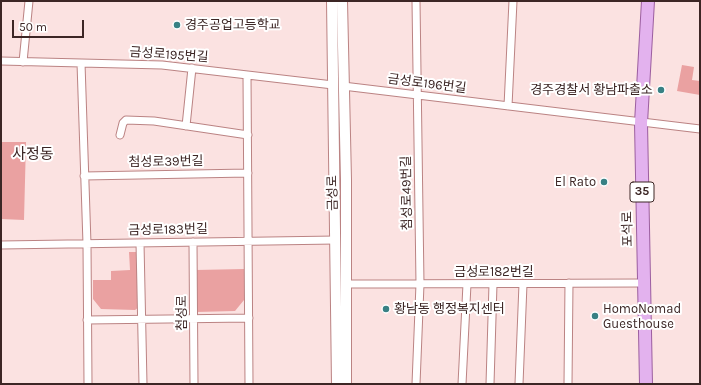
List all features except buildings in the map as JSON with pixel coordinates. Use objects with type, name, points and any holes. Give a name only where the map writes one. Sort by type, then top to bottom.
[{"type":"main road","name":"포석로","points":[[646,384],[641,123],[648,1]]},
{"type":"street","points":[[23,62],[29,1]]},
{"type":"street","name":"금성로","points":[[332,1],[338,86],[346,284],[346,384]]},
{"type":"street","name":"금성로","points":[[337,384],[336,240],[338,86],[342,1]]},
{"type":"street","name":"첨성로49번길","points":[[416,1],[420,284],[416,384]]},
{"type":"street","points":[[508,106],[513,1]]},
{"type":"street","name":"금성로195번길","points":[[1,61],[162,65],[338,86]]},
{"type":"street","points":[[81,63],[87,244],[88,384]]},
{"type":"street","points":[[186,126],[192,68]]},
{"type":"street","points":[[248,75],[249,384]]},
{"type":"street","name":"금성로196번길","points":[[338,86],[700,129]]},
{"type":"street","points":[[120,135],[123,123],[126,120],[154,121],[248,135]]},
{"type":"street","name":"첨성로39번길","points":[[84,176],[248,173]]},
{"type":"street","name":"금성로183번길","points":[[1,245],[336,240]]},
{"type":"street","name":"첨성로","points":[[193,242],[194,384]]},
{"type":"street","points":[[140,243],[143,384]]},
{"type":"street","points":[[568,384],[570,283]]},
{"type":"street","name":"금성로182번길","points":[[346,284],[643,283]]},
{"type":"street","points":[[462,384],[467,284]]},
{"type":"street","points":[[490,384],[493,284]]},
{"type":"street","points":[[519,384],[523,284]]},
{"type":"street","points":[[87,320],[142,321],[194,318],[248,318]]},
{"type":"shaded area","points":[[682,65],[694,67],[692,80],[700,81],[700,95],[677,91]]},
{"type":"shaded area","points":[[1,142],[26,142],[24,220],[1,219]]},
{"type":"shaded area","points":[[129,252],[137,252],[139,307],[135,310],[101,309],[93,299],[93,280],[111,280],[111,271],[130,270]]},
{"type":"shaded area","points":[[244,269],[244,300],[235,311],[196,312],[196,270]]},
{"type":"place","name":"경주공업고등학교","points":[[177,25]]},
{"type":"place","name":"경주경찰서 황남파출소","points":[[661,90]]},
{"type":"place","name":"El Rato","points":[[604,182]]},
{"type":"place","name":"황남동 행정복지센터","points":[[386,309]]},
{"type":"place","name":"HomoNomad Guesthouse","points":[[595,316]]},
{"type":"district","name":"사정동","points":[[33,155]]}]
